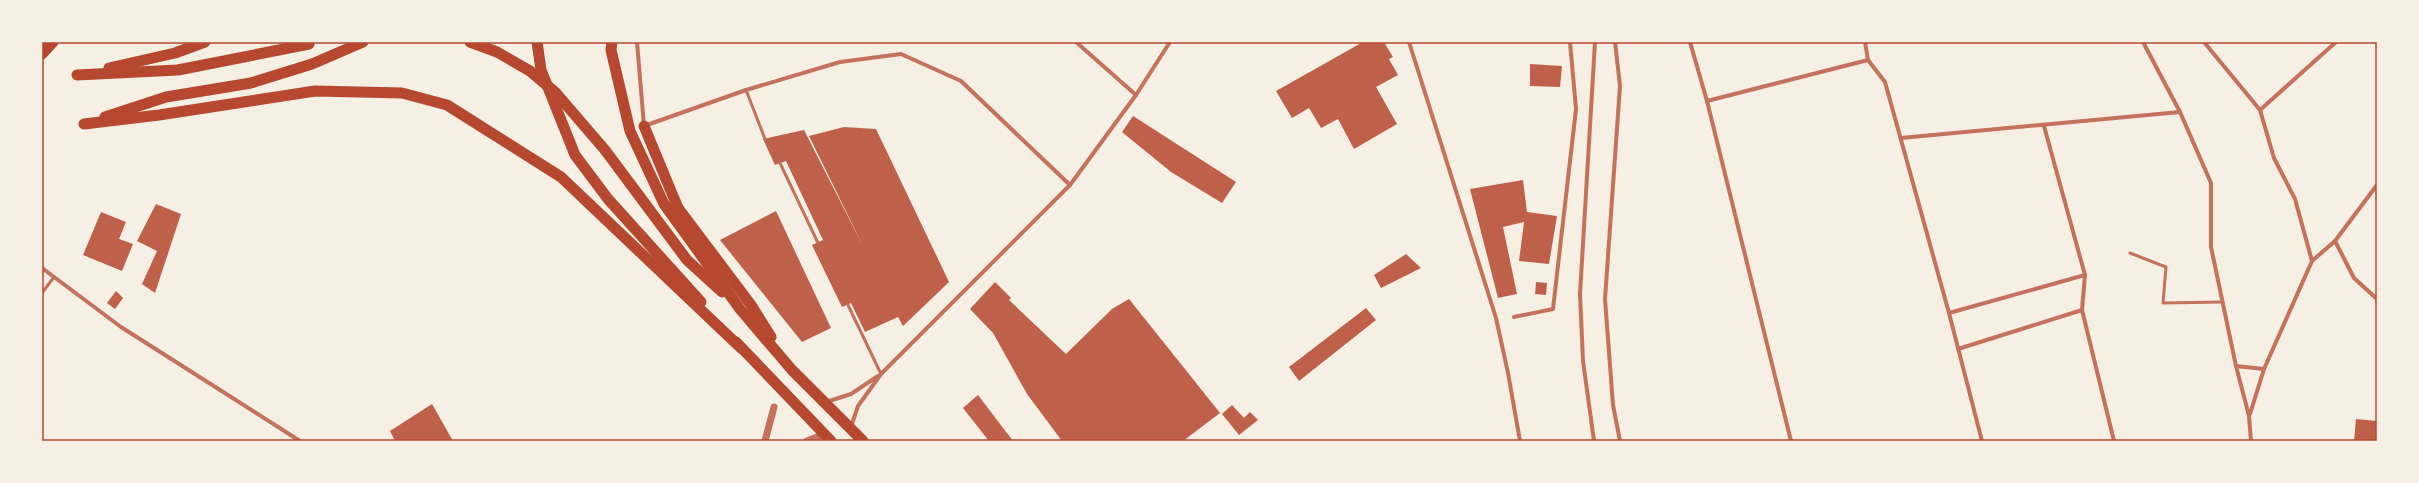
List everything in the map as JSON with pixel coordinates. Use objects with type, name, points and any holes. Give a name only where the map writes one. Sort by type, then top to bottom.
[{"type":"highway","points":[[42,54],[53,42]]},
{"type":"highway","points":[[205,42],[175,53],[77,74],[178,70],[309,44]]},
{"type":"highway","points":[[363,42],[312,64],[252,83],[166,97],[84,124],[159,115],[315,91],[402,93],[447,105],[561,177],[741,348],[828,438]]},
{"type":"highway","points":[[470,42],[497,52],[530,71],[556,93],[605,150],[686,260],[740,309]]},
{"type":"highway","points":[[537,42],[541,70],[575,155],[608,199],[668,262],[741,348]]},
{"type":"highway","points":[[612,42],[611,50],[630,131],[664,204],[740,309],[792,370],[863,441]]},
{"type":"highway","points":[[644,126],[678,208],[751,305],[792,370]]},
{"type":"street","points":[[637,42],[644,126],[746,90],[840,62],[900,54],[961,81],[1070,185]]},
{"type":"street","points":[[1076,42],[1136,95]]},
{"type":"street","points":[[850,429],[858,406],[881,374],[1070,185],[1136,95],[1170,42]]},
{"type":"street","points":[[1409,42],[1496,318],[1520,441]]},
{"type":"street","points":[[1514,318],[1553,309],[1576,109],[1570,42]]},
{"type":"street","points":[[1594,441],[1583,361],[1580,294],[1595,42]]},
{"type":"street","points":[[1615,42],[1620,86],[1605,299],[1613,405],[1620,441]]},
{"type":"street","points":[[1690,42],[1707,101],[1791,441]]},
{"type":"street","points":[[1865,42],[1868,60],[1885,82],[1949,313],[1982,441]]},
{"type":"street","points":[[2143,42],[2180,112],[2211,183],[2211,247],[2224,302],[2236,366],[2250,416],[2251,441]]},
{"type":"street","points":[[2204,42],[2260,110],[2274,158],[2295,199],[2312,261]]},
{"type":"street","points":[[2260,110],[2336,42]]},
{"type":"street","points":[[1707,101],[1868,60]]},
{"type":"street","points":[[1901,138],[2044,126],[2180,112]]},
{"type":"street","points":[[2044,126],[2085,275],[2082,310],[2114,441]]},
{"type":"street","points":[[2250,416],[2264,369],[2312,261],[2335,241],[2377,185]]},
{"type":"street","points":[[2335,241],[2354,278],[2377,299]]},
{"type":"street","points":[[42,268],[121,327],[300,441]]},
{"type":"street","points":[[1949,313],[2085,275]]},
{"type":"street","points":[[1958,348],[2082,310]]},
{"type":"street","points":[[2236,366],[2264,369]]},
{"type":"street","points":[[824,403],[851,394],[881,374]]},
{"type":"street","points":[[765,441],[774,407]]},
{"type":"street","points":[[807,441],[828,438]]},
{"type":"lane","points":[[746,90],[765,139]]},
{"type":"lane","points":[[780,163],[818,243]]},
{"type":"lane","points":[[2130,253],[2166,267],[2163,303],[2224,302]]},
{"type":"lane","points":[[42,293],[54,277]]},
{"type":"lane","points":[[848,305],[881,374]]},
{"type":"building","points":[[1363,42],[1384,42],[1393,57],[1389,59],[1398,75],[1376,87],[1397,124],[1354,149],[1338,119],[1321,128],[1309,108],[1292,118],[1276,91]]},
{"type":"building","points":[[1530,64],[1562,66],[1560,87],[1530,86]]},
{"type":"building","points":[[1133,116],[1236,182],[1222,203],[1171,172],[1122,132]]},
{"type":"building","points":[[844,127],[876,129],[949,282],[903,326],[898,317],[865,332],[851,303],[842,307],[812,245],[823,240],[786,161],[775,165],[763,139],[804,130],[863,246],[809,136]]},
{"type":"building","points":[[1523,180],[1527,212],[1557,216],[1549,264],[1519,261],[1524,222],[1503,227],[1517,294],[1498,298],[1470,189]]},
{"type":"building","points":[[156,204],[181,214],[155,293],[142,284],[157,251],[137,241]]},
{"type":"building","points":[[776,211],[831,328],[802,342],[720,240]]},
{"type":"building","points":[[101,212],[126,222],[119,239],[133,244],[122,271],[83,255]]},
{"type":"building","points":[[1406,254],[1421,268],[1381,288],[1374,275]]},
{"type":"building","points":[[995,282],[1011,298],[1009,300],[1066,354],[1112,309],[1129,299],[1220,413],[1183,441],[1062,441],[1027,394],[993,333],[970,309]]},
{"type":"building","points":[[1536,282],[1547,283],[1546,295],[1535,294]]},
{"type":"building","points":[[116,291],[123,298],[115,309],[107,303]]},
{"type":"building","points":[[1366,308],[1376,320],[1299,381],[1289,367]]},
{"type":"building","points":[[978,395],[1013,441],[989,441],[963,408]]},
{"type":"building","points":[[432,404],[453,441],[395,441],[390,431]]},
{"type":"building","points":[[1232,405],[1244,418],[1250,412],[1258,420],[1239,435],[1222,414]]},
{"type":"building","points":[[2356,419],[2377,421],[2377,441],[2354,441]]}]
